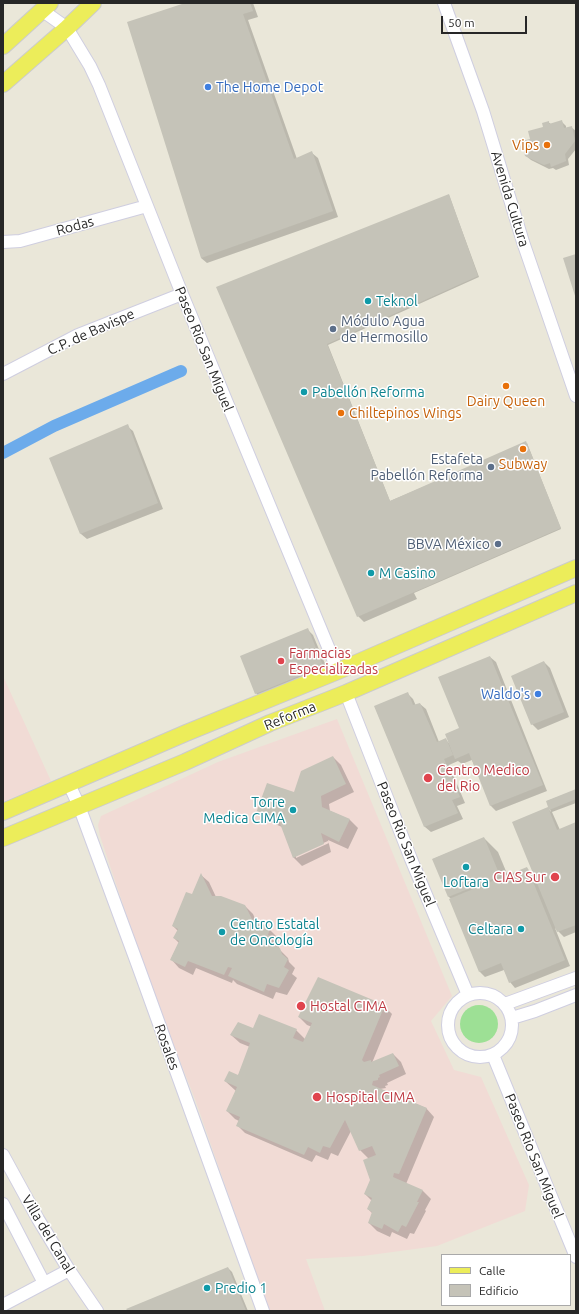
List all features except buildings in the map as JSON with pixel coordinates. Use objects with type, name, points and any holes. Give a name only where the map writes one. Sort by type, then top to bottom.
[{"type":"main road","points":[[3,84],[93,3]]},
{"type":"main road","points":[[3,46],[46,7]]},
{"type":"main road","name":"Reforma","points":[[3,812],[576,568]]},
{"type":"main road","name":"Reforma","points":[[3,838],[185,762],[270,723],[350,691],[576,593]]},
{"type":"main road","points":[[350,691],[351,680],[353,677],[399,654],[408,640]]},
{"type":"main road","points":[[270,723],[268,712],[270,708],[314,685],[331,673]]},
{"type":"street","name":"Avenida Cultura","points":[[444,3],[482,111],[523,242],[576,396]]},
{"type":"street","points":[[46,7],[67,28]]},
{"type":"street","name":"Paseo Rio San Miguel","points":[[67,28],[90,66],[99,85],[331,673]]},
{"type":"street","name":"Rodas","points":[[3,242],[20,241],[147,206]]},
{"type":"street","name":"C.P. de Bavispe","points":[[3,374],[78,335],[182,294]]},
{"type":"street","name":"Paseo Rio San Miguel","points":[[350,691],[411,859],[468,995]]},
{"type":"street","name":"Rosales","points":[[69,784],[79,806],[137,963],[263,1311]]},
{"type":"street","points":[[505,1004],[576,978]]},
{"type":"street","points":[[476,992],[487,993],[497,997],[505,1004],[512,1018],[513,1029],[509,1040],[503,1049],[493,1055],[482,1058],[461,1052],[453,1043],[449,1033],[448,1022],[450,1011],[457,1002],[476,992]]},
{"type":"street","points":[[512,1018],[576,995]]},
{"type":"street","name":"Paseo Rio San Miguel","points":[[493,1055],[576,1257]]},
{"type":"street","name":"Villa del Canal","points":[[3,1155],[38,1219],[69,1270],[97,1311]]},
{"type":"street","name":"Villa del Canal","points":[[3,1204],[44,1283]]},
{"type":"street","points":[[3,1305],[69,1270]]},
{"type":"shaded area","points":[[3,676],[51,781],[3,802]]},
{"type":"shaded area","name":"Hostal CIMA","points":[[337,719],[452,996],[431,1021],[454,1070],[481,1077],[529,1185],[525,1211],[437,1246],[363,1256],[306,1259],[325,1311],[269,1311],[195,1099],[151,988],[100,836],[98,825],[101,816],[218,762]]},
{"type":"green space","points":[[479,1005],[489,1008],[495,1014],[498,1024],[495,1034],[489,1040],[479,1043],[469,1040],[463,1034],[460,1024],[463,1014],[469,1008]]},
{"type":"waterway","points":[[3,453],[54,426],[181,371]]},
{"type":"place","name":"The Home Depot","points":[[208,87]]},
{"type":"place","name":"Vips","points":[[547,145]]},
{"type":"place","name":"Teknol","points":[[368,301]]},
{"type":"place","name":"Módulo Agua de Hermosillo","points":[[333,329]]},
{"type":"place","name":"Dairy Queen","points":[[506,386]]},
{"type":"place","name":"Pabellón Reforma","points":[[304,392]]},
{"type":"place","name":"Chiltepinos Wings","points":[[341,413]]},
{"type":"place","name":"Subway","points":[[523,449]]},
{"type":"place","name":"Estafeta Pabellón Reforma","points":[[491,467]]},
{"type":"place","name":"BBVA México","points":[[498,544]]},
{"type":"place","name":"M Casino","points":[[371,573]]},
{"type":"place","name":"Farmacias Especializadas","points":[[281,661]]},
{"type":"place","name":"Waldo's","points":[[538,694]]},
{"type":"place","name":"Centro Medico del Rio","points":[[428,778]]},
{"type":"place","name":"Torre Medica CIMA","points":[[293,810]]},
{"type":"place","name":"Loftara","points":[[466,867]]},
{"type":"place","name":"CIAS Sur","points":[[555,877]]},
{"type":"place","name":"Celtara","points":[[521,929]]},
{"type":"place","name":"Centro Estatal de Oncología","points":[[222,932]]},
{"type":"place","name":"Hostal CIMA","points":[[301,1006]]},
{"type":"place","name":"Hospital CIMA","points":[[317,1097]]},
{"type":"place","name":"Predio 1","points":[[207,1288]]}]
